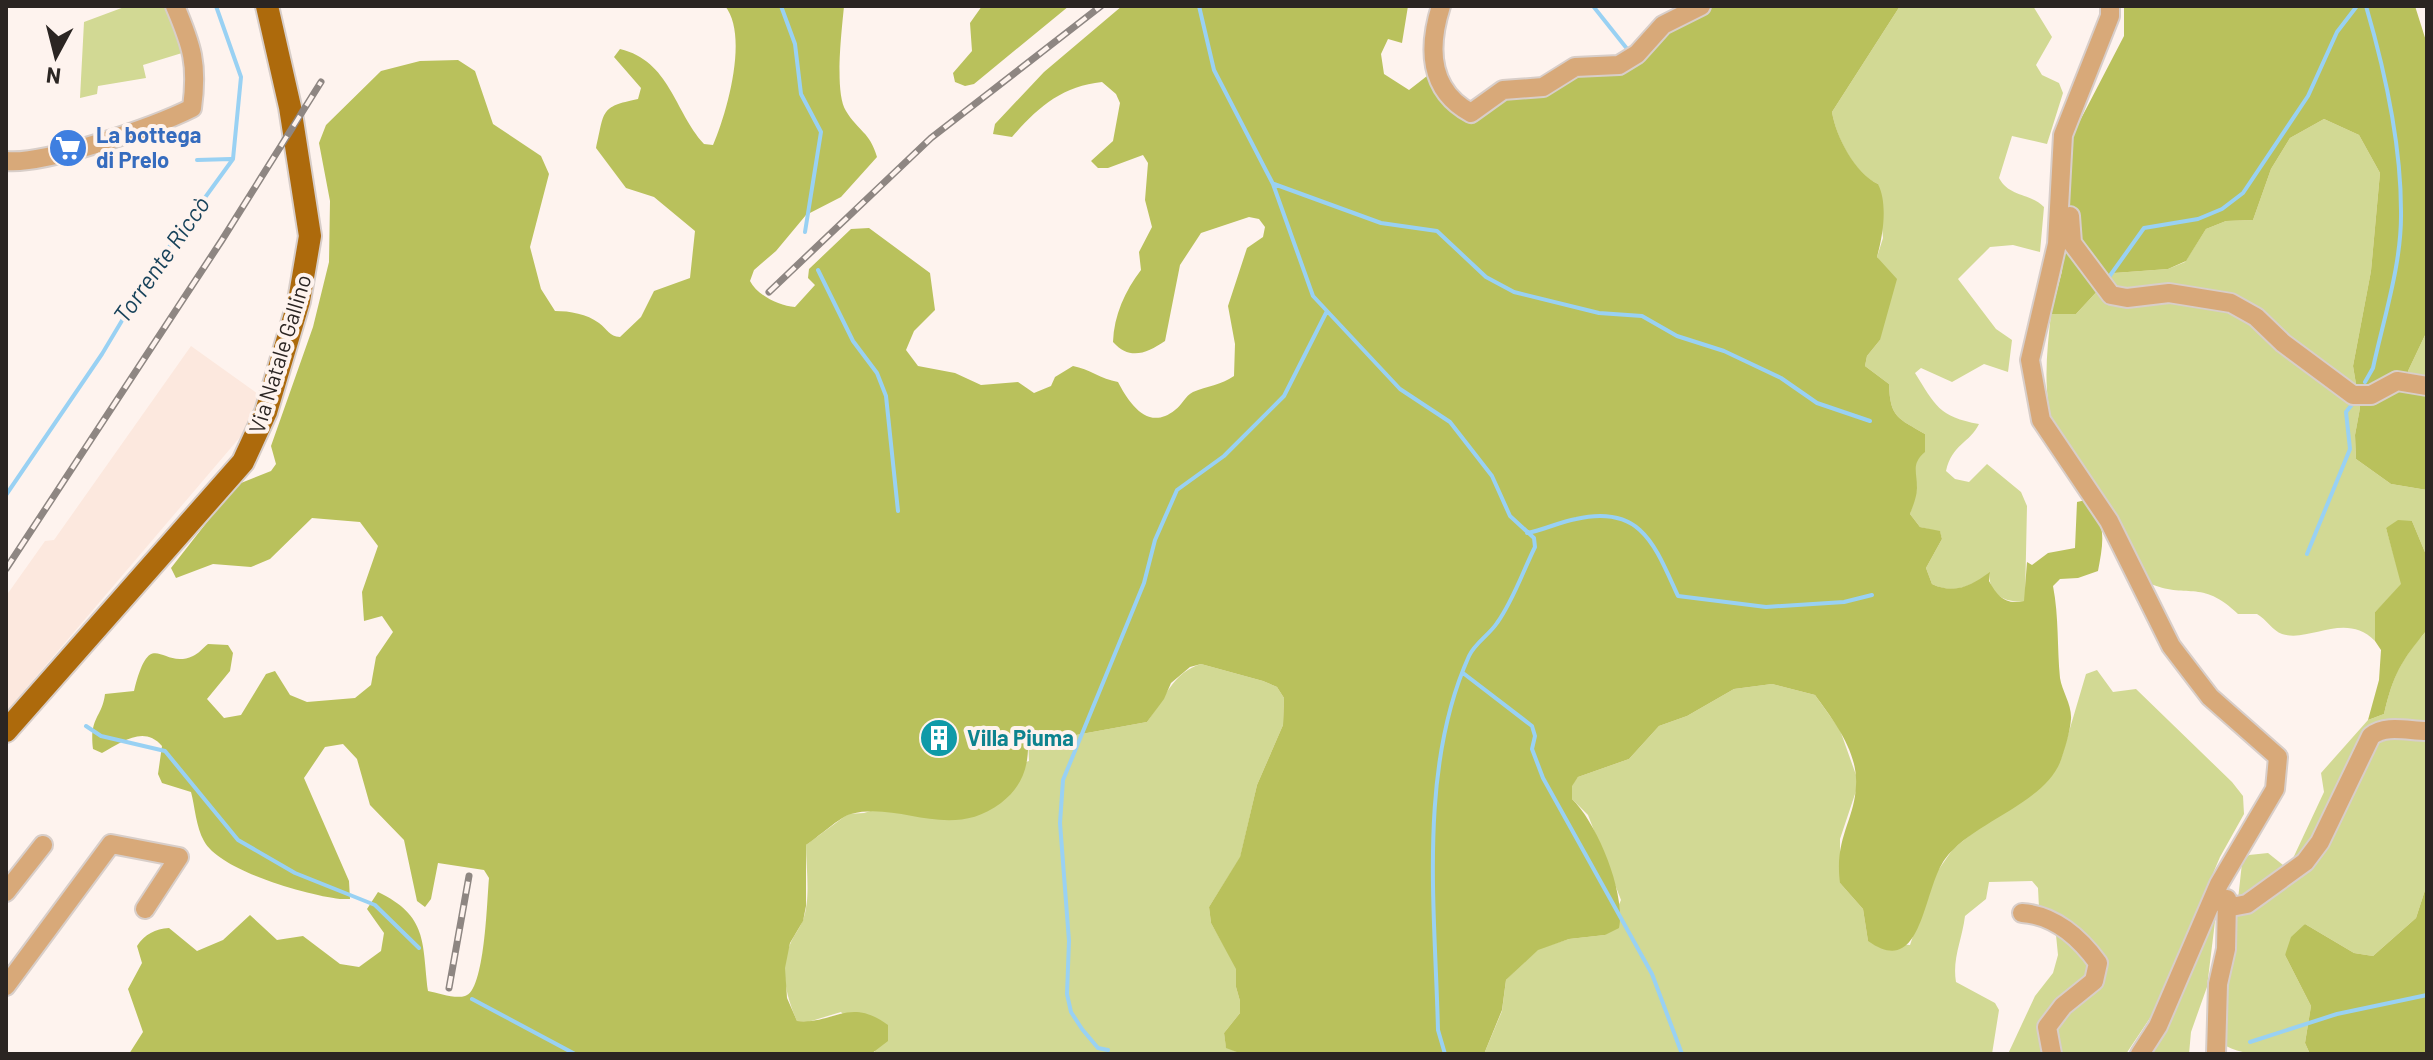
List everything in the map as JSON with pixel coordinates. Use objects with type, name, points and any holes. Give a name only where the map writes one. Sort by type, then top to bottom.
[{"type":"main road","name":"Via Natale Gallino","points":[[12,723],[243,462],[266,412],[302,292],[310,236],[290,107],[267,6]]},
{"type":"street","points":[[6,161],[47,155],[91,143],[167,120],[192,108],[197,74],[192,45],[175,6]]},
{"type":"street","points":[[1441,6],[1432,33],[1433,71],[1460,107],[1471,113],[1503,90],[1543,87],[1575,67],[1619,65],[1637,54],[1663,25],[1701,6]]},
{"type":"street","points":[[2110,6],[2110,16],[2063,135],[2057,244],[2030,360],[2041,420],[2109,521],[2171,646],[2210,697],[2278,757],[2275,789],[2219,884],[2158,1026],[2140,1054]]},
{"type":"street","points":[[2061,170],[2069,175],[2070,237],[2091,273],[2111,295],[2127,298],[2169,293],[2231,303],[2256,317],[2283,343],[2353,395],[2371,395],[2397,381],[2427,386]]},
{"type":"street","points":[[2226,908],[2247,904],[2305,862],[2320,842],[2371,736],[2378,731],[2395,729],[2427,731]]},
{"type":"street","points":[[6,986],[111,844],[179,857],[145,909]]},
{"type":"street","points":[[6,892],[43,845]]},
{"type":"street","points":[[2216,1054],[2217,998],[2226,949],[2226,908],[2235,857]]},
{"type":"street","points":[[2022,913],[2039,914],[2062,927],[2086,945],[2098,963],[2094,981],[2063,1006],[2047,1027],[2052,1054]]},
{"type":"shaded area","points":[[191,346],[258,394],[247,429],[6,712],[6,596],[45,541],[54,540]]},
{"type":"green space","points":[[127,6],[170,6],[182,53],[143,65],[146,78],[98,86],[97,94],[80,98],[84,22]]},
{"type":"green space","points":[[725,6],[844,6],[840,60],[842,102],[850,118],[871,142],[877,157],[841,197],[806,215],[776,251],[754,270],[750,281],[758,291],[776,302],[795,307],[815,285],[808,278],[809,269],[851,229],[869,228],[930,273],[935,310],[914,331],[906,350],[918,366],[955,373],[981,385],[1018,382],[1034,393],[1051,386],[1055,377],[1073,366],[1118,382],[1140,412],[1156,418],[1175,410],[1193,392],[1234,376],[1235,344],[1228,306],[1247,248],[1263,237],[1265,227],[1259,219],[1249,217],[1201,233],[1180,265],[1165,341],[1145,352],[1126,352],[1113,342],[1116,322],[1125,295],[1141,270],[1139,252],[1152,227],[1145,200],[1148,163],[1143,155],[1108,168],[1098,168],[1091,161],[1113,141],[1120,103],[1116,94],[1102,82],[1075,88],[1051,100],[1012,137],[993,134],[995,124],[1044,72],[1122,6],[1408,6],[1402,43],[1388,39],[1381,54],[1384,74],[1409,90],[1427,76],[1467,118],[1500,96],[1590,70],[1708,6],[1900,6],[1832,112],[1838,132],[1854,163],[1878,184],[1884,210],[1877,257],[1897,279],[1880,340],[1867,356],[1865,366],[1889,384],[1891,404],[1897,416],[1925,434],[1925,452],[1916,464],[1917,491],[1910,514],[1920,527],[1940,531],[1942,539],[1926,568],[1932,584],[1948,589],[1963,587],[1990,572],[1989,581],[1999,595],[2007,601],[2024,601],[2027,562],[2032,565],[2048,553],[2075,548],[2077,502],[2086,500],[2098,517],[2102,542],[2098,571],[2078,578],[2060,579],[2053,586],[2060,678],[2071,719],[2063,755],[2053,775],[2024,801],[1957,846],[1937,873],[1910,941],[1900,949],[1886,950],[1868,941],[1863,909],[1840,883],[1842,841],[1856,785],[1853,760],[1843,737],[1815,695],[1772,684],[1734,689],[1687,716],[1659,726],[1629,759],[1578,777],[1572,786],[1572,799],[1591,824],[1608,859],[1618,896],[1619,928],[1605,935],[1569,939],[1538,950],[1506,980],[1502,1010],[1484,1054],[1242,1054],[1226,1048],[1224,1033],[1240,1013],[1240,1001],[1236,969],[1211,923],[1209,907],[1240,857],[1257,785],[1283,725],[1284,698],[1277,687],[1263,681],[1201,664],[1190,667],[1171,683],[1164,699],[1147,722],[1065,737],[1048,735],[1028,739],[1026,767],[1015,790],[982,814],[944,820],[888,812],[851,814],[806,845],[806,906],[803,921],[790,943],[785,968],[787,998],[797,1021],[852,1012],[874,1017],[888,1025],[888,1041],[871,1054],[129,1054],[143,1032],[128,989],[142,963],[137,946],[147,935],[159,930],[169,928],[197,951],[223,940],[250,915],[277,940],[303,936],[340,964],[359,967],[381,951],[384,933],[367,909],[378,892],[406,911],[420,932],[428,991],[465,996],[472,991],[481,962],[489,878],[484,870],[438,863],[431,899],[425,907],[417,901],[404,840],[370,805],[357,759],[343,744],[325,747],[304,778],[349,881],[350,899],[307,892],[266,880],[213,852],[201,835],[191,792],[162,783],[158,774],[162,746],[155,740],[140,736],[125,740],[102,753],[93,749],[94,724],[105,694],[134,691],[140,671],[152,654],[182,659],[195,655],[208,644],[228,645],[233,653],[230,671],[207,699],[224,718],[241,715],[266,674],[275,671],[290,695],[307,702],[355,698],[371,685],[376,657],[393,632],[382,616],[364,621],[362,592],[378,546],[360,522],[312,518],[270,559],[251,567],[213,564],[176,578],[171,568],[236,485],[271,471],[276,464],[271,446],[313,327],[329,262],[330,201],[319,143],[326,125],[381,71],[420,61],[458,60],[475,71],[493,124],[541,156],[549,174],[530,247],[541,289],[555,311],[589,317],[620,337],[641,317],[654,291],[690,278],[695,231],[654,197],[626,188],[596,148],[606,113],[616,105],[638,99],[641,88],[614,57],[620,49],[650,64],[670,89],[704,144],[713,145],[729,95],[735,54],[732,19]]},
{"type":"green space","points":[[982,6],[1069,6],[974,84],[965,86],[955,82],[953,73],[972,51],[970,23]]},
{"type":"green space","points":[[1900,6],[2033,6],[2052,37],[2036,65],[2042,75],[2059,83],[2063,93],[2047,144],[2012,136],[1999,178],[2008,189],[2044,207],[2040,252],[2013,245],[1990,247],[1958,279],[1996,329],[2012,340],[2008,372],[1984,364],[1952,382],[1921,368],[1915,373],[1946,413],[1979,424],[1952,455],[1946,471],[1955,479],[1969,482],[1987,464],[2021,492],[2027,506],[2025,601],[2011,601],[1999,596],[1992,587],[1990,573],[1962,588],[1948,589],[1932,584],[1926,568],[1942,539],[1940,532],[1920,527],[1910,514],[1917,489],[1914,470],[1925,434],[1897,416],[1891,404],[1889,384],[1865,366],[1867,356],[1880,340],[1882,265],[1877,257],[1883,238],[1878,184],[1854,163],[1838,132],[1832,112]]},
{"type":"green space","points":[[2124,6],[2415,6],[2427,44],[2427,331],[2408,371],[2419,390],[2427,392],[2427,490],[2391,484],[2356,459],[2355,435],[2360,408],[2353,366],[2371,271],[2380,173],[2359,135],[2324,119],[2290,138],[2271,169],[2253,220],[2226,221],[2206,229],[2186,261],[2168,269],[2114,273],[2076,314],[2051,314],[2062,271],[2073,134],[2124,36]]},
{"type":"green space","points":[[2324,119],[2359,135],[2380,173],[2371,271],[2353,366],[2360,408],[2355,435],[2356,459],[2391,484],[2427,490],[2427,557],[2412,521],[2386,528],[2402,584],[2375,612],[2375,641],[2364,632],[2340,628],[2304,635],[2282,634],[2257,614],[2238,614],[2214,596],[2149,583],[2054,428],[2048,400],[2046,371],[2051,314],[2076,314],[2114,273],[2168,269],[2185,262],[2206,229],[2226,221],[2253,220],[2271,169],[2290,138]]},
{"type":"green space","points":[[2427,331],[2427,392],[2419,390],[2408,371]]},
{"type":"green space","points":[[2398,520],[2412,521],[2427,557],[2427,630],[2399,669],[2384,714],[2368,720],[2379,680],[2381,650],[2375,641],[2375,612],[2401,584],[2386,528]]},
{"type":"green space","points":[[2427,630],[2427,884],[2416,918],[2373,956],[2354,953],[2305,924],[2285,955],[2311,1006],[2305,1043],[2310,1054],[2256,1054],[2226,1046],[2223,1036],[2242,863],[2249,855],[2268,853],[2288,869],[2324,792],[2321,773],[2368,720],[2384,714],[2399,669]]},
{"type":"green space","points":[[1201,664],[1263,681],[1277,687],[1284,698],[1283,725],[1257,785],[1240,858],[1209,907],[1211,923],[1237,969],[1240,1013],[1224,1033],[1226,1047],[1242,1054],[871,1054],[875,1052],[841,1012],[808,1022],[797,1021],[787,992],[785,962],[805,911],[806,845],[848,814],[864,813],[1029,761],[1028,739],[1048,735],[1065,737],[1147,722],[1176,680]]},
{"type":"green space","points":[[2097,670],[2113,692],[2136,689],[2243,796],[2244,814],[2220,857],[2154,1012],[2126,1054],[2008,1054],[2035,996],[2053,973],[2058,955],[2056,935],[2067,925],[2039,908],[2038,888],[2032,881],[1989,882],[1986,899],[1965,916],[1956,957],[1956,982],[1995,1003],[1999,1010],[1992,1054],[1484,1054],[1502,1011],[1506,980],[1538,949],[1569,939],[1605,935],[1621,900],[1588,815],[1572,799],[1571,786],[1578,777],[1629,759],[1659,726],[1687,716],[1734,689],[1772,684],[1815,695],[1840,730],[1856,775],[1857,788],[1840,839],[1840,883],[1863,909],[1868,941],[1910,945],[1932,879],[1953,849],[2060,762],[2086,674]]},
{"type":"green space","points":[[2427,884],[2427,1054],[2310,1054],[2305,1043],[2311,1006],[2285,955],[2291,937],[2305,924],[2354,953],[2373,956],[2416,918]]},
{"type":"green space","points":[[2217,905],[2207,987],[2191,1032],[2189,1054],[2149,1054]]},
{"type":"waterway","name":"Torrente Riccò","points":[[6,495],[102,354],[151,272],[233,159],[241,77],[216,6]]},
{"type":"waterway","points":[[781,6],[795,44],[801,94],[821,132],[805,232]]},
{"type":"waterway","points":[[1199,6],[1214,70],[1273,184],[1313,296],[1400,389],[1450,422],[1492,476],[1510,516],[1534,538],[1535,547],[1508,605],[1469,656],[1453,700],[1442,745],[1436,792],[1433,888],[1438,1030],[1445,1054]]},
{"type":"waterway","points":[[1593,6],[1628,50]]},
{"type":"waterway","points":[[2109,277],[2144,228],[2198,219],[2222,209],[2243,193],[2308,96],[2337,32],[2357,6]]},
{"type":"waterway","points":[[2365,382],[2373,368],[2392,290],[2401,231],[2398,159],[2391,107],[2366,6]]},
{"type":"waterway","points":[[197,160],[231,159]]},
{"type":"waterway","points":[[1274,184],[1381,223],[1437,231],[1486,277],[1514,292],[1599,313],[1642,316],[1677,336],[1724,351],[1781,378],[1817,403],[1870,421]]},
{"type":"waterway","points":[[818,270],[853,341],[877,373],[886,396],[898,511]]},
{"type":"waterway","points":[[1108,1050],[1098,1048],[1082,1029],[1071,1012],[1067,994],[1069,941],[1060,823],[1063,780],[1144,583],[1155,540],[1177,490],[1224,456],[1284,396],[1327,311]]},
{"type":"waterway","points":[[2307,554],[2350,449],[2346,412],[2354,402]]},
{"type":"waterway","points":[[1527,533],[1570,520],[1598,516],[1617,518],[1643,533],[1662,561],[1678,596],[1766,607],[1844,602],[1872,595]]},
{"type":"waterway","points":[[1463,673],[1532,726],[1535,736],[1532,749],[1543,778],[1652,974],[1682,1054]]},
{"type":"waterway","points":[[86,726],[101,736],[165,751],[238,840],[295,873],[375,905],[419,948]]},
{"type":"waterway","points":[[2250,1042],[2337,1014],[2427,995]]},
{"type":"waterway","points":[[472,999],[575,1054]]},
{"type":"railway","points":[[769,292],[931,138],[1101,6]]},
{"type":"railway","points":[[6,569],[222,240],[321,82]]},
{"type":"railway","points":[[449,988],[469,876]]},
{"type":"place","name":"La bottega di Prelo","points":[[68,148]]},
{"type":"place","name":"Villa Piuma","points":[[939,738]]}]
